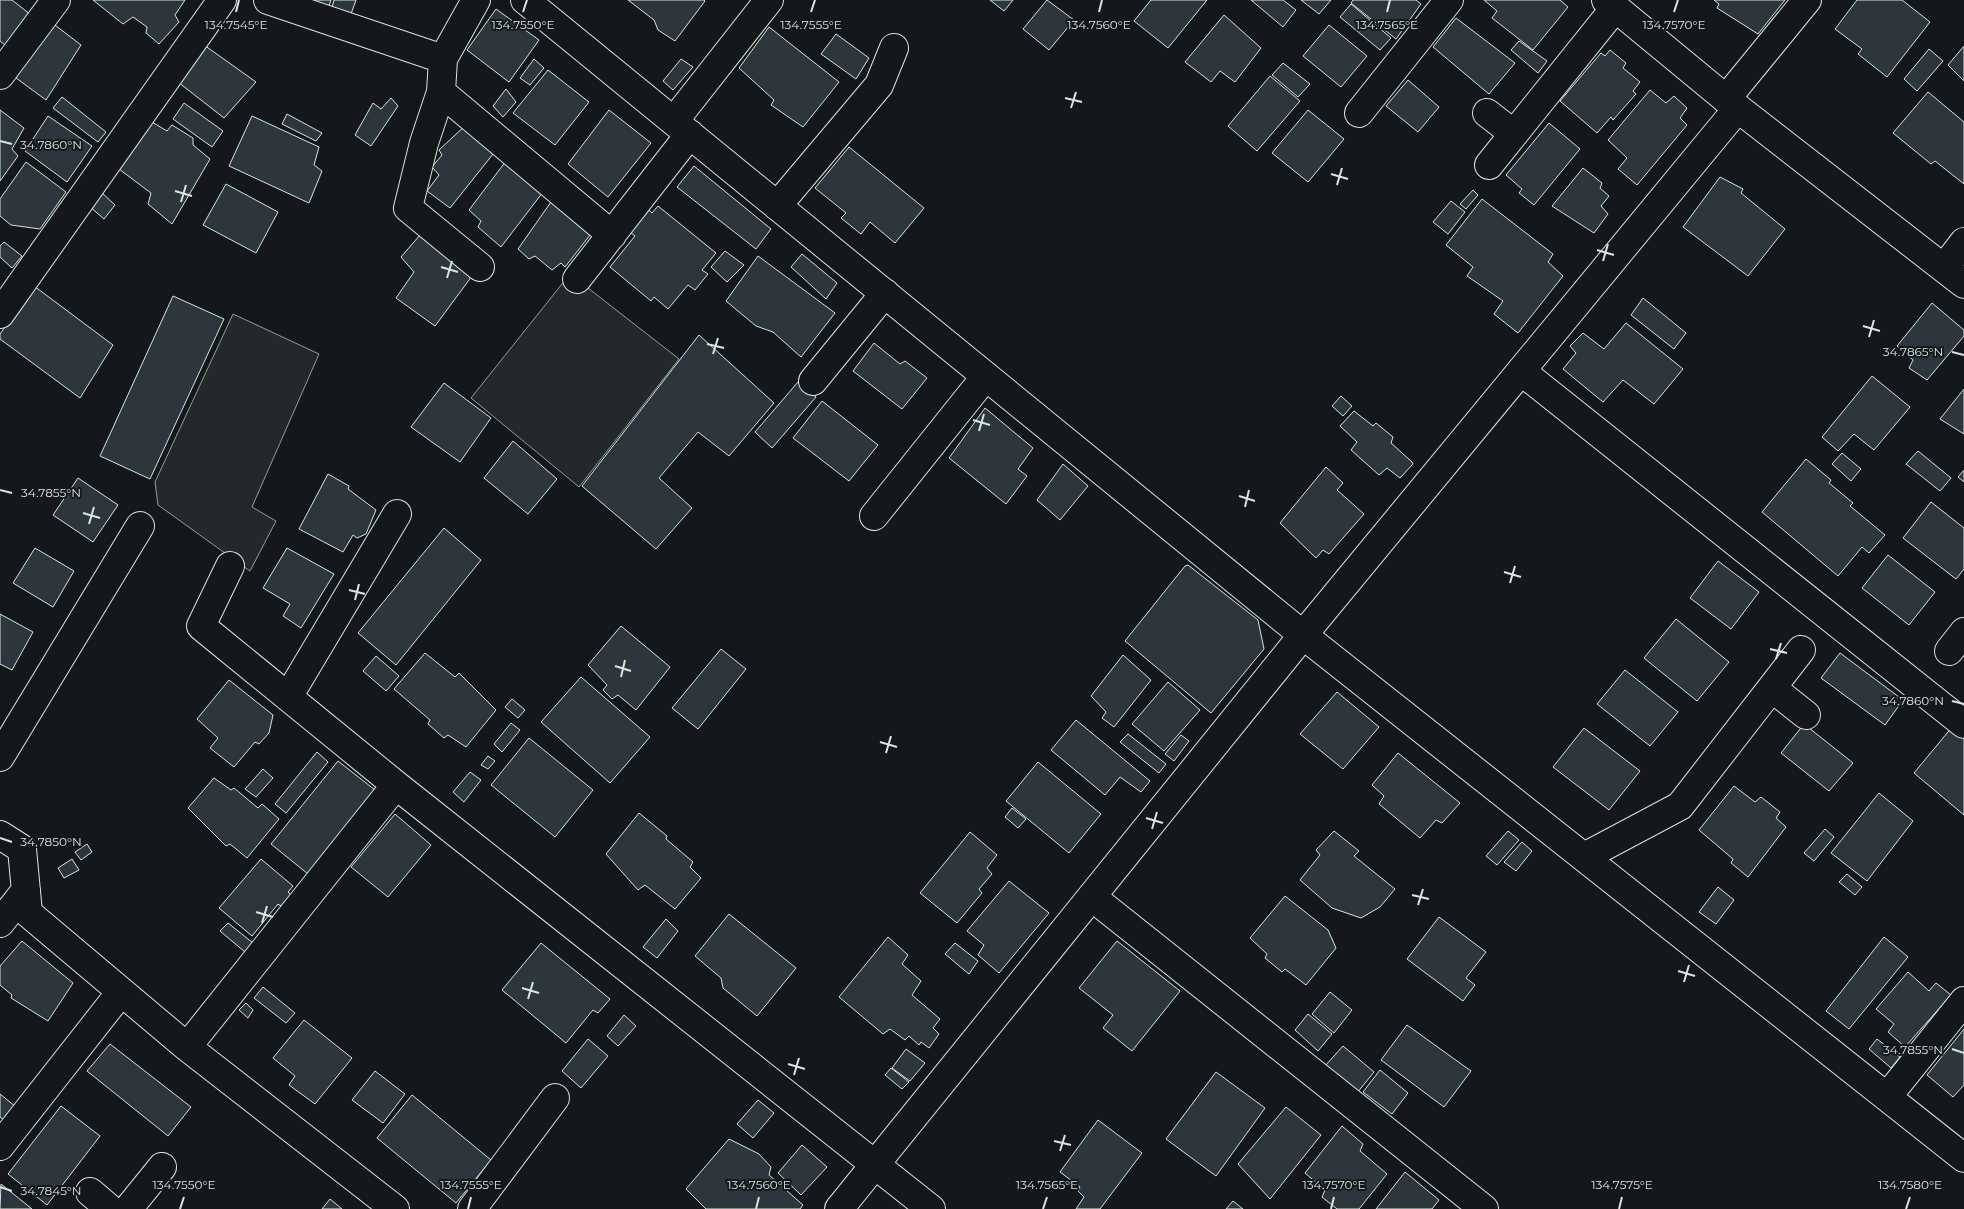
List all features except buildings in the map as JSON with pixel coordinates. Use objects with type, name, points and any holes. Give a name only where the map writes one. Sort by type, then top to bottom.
[{"type":"street","points":[[0,75],[56,0]]},
{"type":"street","points":[[0,314],[222,0]]},
{"type":"street","points":[[268,0],[443,59]]},
{"type":"street","points":[[476,0],[443,59],[441,92],[424,143],[408,208],[480,267]]},
{"type":"street","points":[[526,0],[1303,634],[1964,1158]]},
{"type":"street","points":[[577,279],[612,235],[768,0]]},
{"type":"street","points":[[1359,113],[1449,0]]},
{"type":"street","points":[[839,1209],[1303,634],[1521,371],[1732,103],[1807,0]]},
{"type":"street","points":[[1489,165],[1610,4],[1732,103],[1954,276],[1964,242]]},
{"type":"street","points":[[778,206],[879,85],[894,48]]},
{"type":"street","points":[[441,92],[612,235]]},
{"type":"street","points":[[1487,113],[1514,134]]},
{"type":"street","points":[[814,381],[885,293]]},
{"type":"street","points":[[1521,371],[1964,724]]},
{"type":"street","points":[[874,516],[986,376]]},
{"type":"street","points":[[288,697],[397,514]]},
{"type":"street","points":[[0,757],[140,526]]},
{"type":"street","points":[[230,566],[201,626],[396,785],[931,1209]]},
{"type":"street","points":[[1584,857],[1680,806],[1801,650]]},
{"type":"street","points":[[1772,688],[1806,715]]},
{"type":"street","points":[[188,1047],[396,785]]},
{"type":"street","points":[[0,834],[22,849],[28,913],[188,1047],[395,1209]]},
{"type":"street","points":[[0,923],[26,890]]},
{"type":"street","points":[[1092,897],[1484,1209]]},
{"type":"street","points":[[0,1146],[121,992]]},
{"type":"street","points":[[1887,1097],[1964,1002]]},
{"type":"street","points":[[472,1209],[555,1098]]},
{"type":"street","points":[[128,1209],[162,1167]]},
{"type":"shaded area","points":[[570,274],[679,359],[579,487],[471,398]]},
{"type":"shaded area","points":[[233,314],[319,354],[252,507],[276,521],[250,571],[158,505],[155,482]]}]
